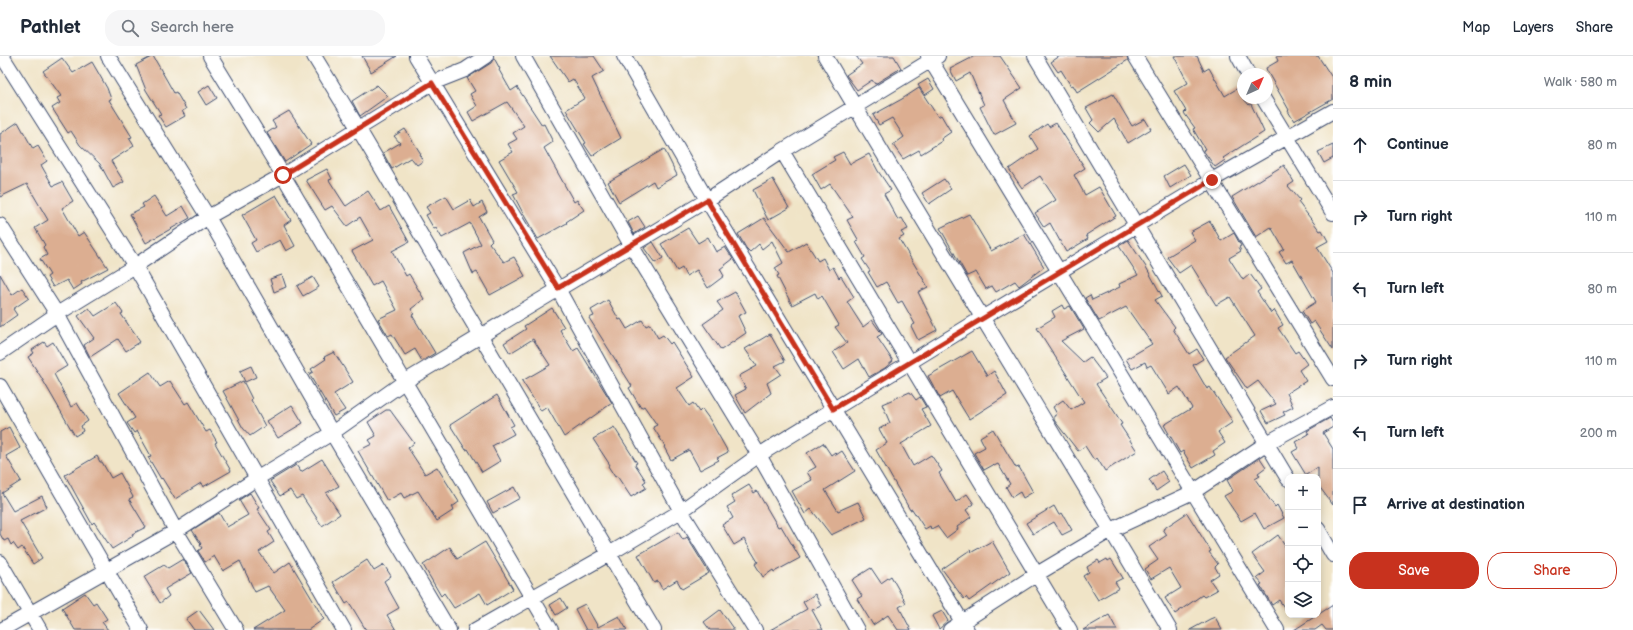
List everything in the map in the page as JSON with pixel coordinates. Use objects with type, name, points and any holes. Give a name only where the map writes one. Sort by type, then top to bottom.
[{"type":"street","points":[[108,56],[208,217],[332,434],[450,630]]},
{"type":"street","points":[[210,56],[283,175],[551,630]]},
{"type":"street","points":[[314,56],[654,630]]},
{"type":"street","points":[[416,56],[558,288],[681,510],[755,630]]},
{"type":"street","points":[[0,353],[57,314],[135,266],[208,217],[283,175],[432,83],[465,70],[486,56]]},
{"type":"street","points":[[523,56],[631,245],[759,455],[857,630]]},
{"type":"street","points":[[624,56],[707,200],[964,626]]},
{"type":"street","points":[[824,56],[1112,530],[1170,630]]},
{"type":"street","points":[[1035,56],[1285,474]]},
{"type":"street","points":[[1135,56],[1333,379]]},
{"type":"street","points":[[1238,56],[1245,68]]},
{"type":"street","points":[[2,57],[135,266],[344,630]]},
{"type":"street","points":[[1,630],[176,531],[256,479],[332,434],[404,382],[558,288],[707,200],[932,57],[1277,630]]},
{"type":"street","points":[[1266,104],[1333,213]]},
{"type":"street","points":[[475,630],[609,554],[681,510],[759,455],[1136,225],[1212,180],[1333,112]]},
{"type":"street","points":[[782,151],[1070,630]]},
{"type":"street","points":[[0,225],[57,314],[176,531],[236,630]]},
{"type":"street","points":[[0,386],[141,630]]},
{"type":"street","points":[[950,630],[964,626],[1037,574],[1112,530],[1193,492],[1267,443],[1333,407]]},
{"type":"street","points":[[1321,534],[1333,554]]},
{"type":"street","points":[[0,562],[40,630]]},
{"type":"building","points":[[153,56],[174,93],[176,92],[186,109],[182,111],[185,116],[166,127],[158,115],[161,114],[146,90],[136,65]]},
{"type":"building","points":[[362,56],[397,56],[371,72]]},
{"type":"building","points":[[550,56],[594,56],[604,71],[592,78],[621,138],[592,156],[566,110],[585,98],[573,79],[568,82]]},
{"type":"building","points":[[856,56],[894,56],[901,68],[875,84],[872,80],[857,90],[846,75],[862,64]]},
{"type":"building","points":[[975,56],[1000,56],[1022,88],[1004,100],[1016,123],[994,135],[980,107],[984,105],[970,73],[956,81],[950,69]]},
{"type":"building","points":[[1060,56],[1127,56],[1128,60],[1077,92],[1073,85],[1071,86],[1061,70],[1058,72],[1051,62]]},
{"type":"building","points":[[1174,56],[1197,56],[1204,71],[1209,68],[1225,96],[1237,89],[1237,104],[1251,104],[1264,132],[1223,158],[1225,160],[1215,167],[1203,150],[1205,149],[1193,129],[1195,128],[1184,113],[1186,111],[1174,91],[1188,83]]},
{"type":"building","points":[[1276,56],[1318,56],[1333,79],[1333,99],[1294,121],[1273,82],[1273,68],[1266,68],[1278,61]]},
{"type":"building","points":[[62,58],[73,73],[92,62],[107,88],[111,99],[109,100],[132,137],[129,138],[134,146],[111,161],[124,182],[113,188],[100,164],[80,145],[71,131],[68,133],[52,108],[60,103],[57,98],[61,96],[43,71]]},
{"type":"building","points":[[494,58],[511,91],[517,87],[542,125],[544,124],[553,142],[544,148],[574,202],[577,200],[584,210],[566,222],[567,223],[538,239],[513,194],[518,192],[499,160],[513,152],[508,144],[517,139],[513,133],[524,126],[507,102],[473,121],[468,112],[477,106],[470,94],[475,91],[467,78],[491,63]]},
{"type":"building","points":[[928,79],[934,89],[925,95],[918,85]]},
{"type":"building","points":[[209,85],[217,98],[206,105],[198,92]]},
{"type":"building","points":[[377,85],[388,96],[360,116],[352,101]]},
{"type":"building","points":[[919,88],[938,117],[941,115],[951,132],[941,139],[942,141],[921,154],[919,150],[903,159],[893,145],[904,137],[892,118],[879,125],[873,115]]},
{"type":"building","points":[[1113,94],[1132,126],[1145,119],[1151,129],[1128,143],[1114,119],[1099,132],[1090,123],[1093,120],[1086,108]]},
{"type":"building","points":[[289,111],[311,144],[285,162],[267,133],[276,127],[272,121]]},
{"type":"building","points":[[18,122],[33,149],[38,146],[47,161],[41,165],[53,186],[62,182],[73,201],[62,208],[78,236],[84,232],[108,268],[81,282],[82,284],[73,290],[67,280],[53,287],[47,277],[50,275],[40,259],[47,255],[43,247],[45,245],[35,228],[48,220],[27,184],[0,197],[0,134]]},
{"type":"building","points":[[1056,123],[1085,168],[1074,175],[1085,195],[1099,187],[1116,216],[1086,235],[1088,239],[1066,252],[1050,223],[1044,227],[1035,213],[1056,200],[1040,176],[1022,188],[1009,169],[1038,149],[1030,136],[1047,124],[1049,127]]},
{"type":"building","points":[[405,129],[421,154],[419,154],[423,161],[417,165],[410,158],[392,169],[383,153],[400,143],[394,136]]},
{"type":"building","points":[[1333,145],[1333,158],[1324,163],[1318,152]]},
{"type":"building","points":[[664,149],[677,175],[656,187],[653,181],[619,202],[608,182]]},
{"type":"building","points":[[843,152],[850,164],[869,154],[891,190],[884,194],[898,220],[902,218],[908,229],[901,232],[904,236],[899,239],[928,287],[918,292],[937,330],[918,340],[911,326],[915,324],[902,301],[898,303],[886,282],[877,287],[868,272],[870,271],[862,259],[865,257],[856,242],[859,241],[847,220],[853,217],[830,184],[821,190],[812,174],[835,160],[833,157]]},
{"type":"building","points":[[1184,164],[1191,175],[1170,188],[1164,176]]},
{"type":"building","points":[[1284,165],[1294,182],[1288,186],[1300,200],[1298,202],[1320,231],[1322,230],[1328,241],[1317,247],[1333,273],[1333,350],[1314,321],[1310,324],[1302,311],[1316,302],[1292,260],[1286,263],[1279,252],[1284,249],[1271,227],[1256,237],[1232,197]]},
{"type":"building","points":[[327,169],[332,179],[329,180],[346,206],[368,191],[381,211],[389,206],[409,242],[392,251],[406,276],[409,274],[424,299],[411,309],[414,314],[412,315],[435,353],[422,361],[415,349],[405,355],[392,334],[388,336],[378,319],[397,310],[381,281],[372,286],[352,251],[373,240],[360,217],[347,226],[332,206],[325,210],[306,180]]},
{"type":"building","points":[[773,179],[789,208],[768,220],[753,190]]},
{"type":"building","points":[[944,179],[951,189],[929,204],[922,193]]},
{"type":"building","points":[[276,195],[291,220],[284,225],[295,246],[286,251],[280,240],[256,252],[251,243],[256,240],[242,215]]},
{"type":"building","points":[[154,196],[167,216],[183,206],[190,218],[146,243],[130,214],[144,207],[142,204]]},
{"type":"building","points":[[446,196],[454,209],[470,200],[474,207],[482,202],[487,212],[479,217],[492,240],[489,243],[504,262],[514,257],[525,276],[490,295],[477,272],[473,274],[464,253],[481,244],[470,223],[442,238],[436,228],[434,229],[426,215],[430,213],[426,207]]},
{"type":"building","points":[[969,214],[991,251],[1024,234],[1044,267],[1019,286],[1015,281],[996,292],[992,286],[986,289],[976,272],[967,276],[940,228]]},
{"type":"building","points":[[638,216],[645,227],[634,234],[628,222]]},
{"type":"building","points":[[764,218],[789,252],[806,242],[818,261],[823,258],[829,270],[833,267],[839,278],[841,276],[854,297],[847,302],[863,327],[872,320],[882,334],[877,337],[893,361],[885,368],[869,377],[859,359],[844,369],[833,352],[847,343],[835,327],[839,325],[822,296],[818,299],[815,293],[792,305],[777,276],[779,275],[775,268],[783,263],[772,241],[762,249],[759,244],[750,252],[746,248],[738,234]]},
{"type":"building","points":[[1210,221],[1221,241],[1234,233],[1241,246],[1239,247],[1241,251],[1229,258],[1243,280],[1250,274],[1261,289],[1257,292],[1271,313],[1274,310],[1283,325],[1278,328],[1295,353],[1298,351],[1307,364],[1299,370],[1306,381],[1287,393],[1293,407],[1283,412],[1285,415],[1268,423],[1261,411],[1276,404],[1258,381],[1247,389],[1225,357],[1255,336],[1230,297],[1216,305],[1191,265],[1179,273],[1167,257],[1195,240],[1190,232]]},
{"type":"building","points":[[688,228],[698,243],[708,237],[716,252],[725,247],[733,259],[720,269],[724,276],[708,288],[697,270],[686,276],[682,268],[677,271],[661,244]]},
{"type":"building","points":[[1128,240],[1146,267],[1162,296],[1155,300],[1175,327],[1173,329],[1189,354],[1197,349],[1203,359],[1193,365],[1207,389],[1210,387],[1233,422],[1218,432],[1225,443],[1213,451],[1215,455],[1193,468],[1183,451],[1180,453],[1164,425],[1192,408],[1179,387],[1169,394],[1151,365],[1147,367],[1145,362],[1132,369],[1126,359],[1152,344],[1126,307],[1099,321],[1085,298],[1090,295],[1092,300],[1120,287],[1119,284],[1138,275],[1119,246]]},
{"type":"building","points":[[653,242],[663,258],[655,263],[644,248]]},
{"type":"building","points":[[0,274],[12,295],[22,288],[29,298],[13,309],[17,315],[0,327]]},
{"type":"building","points":[[282,275],[286,287],[274,292],[270,279]]},
{"type":"building","points":[[313,277],[319,287],[303,296],[297,286]]},
{"type":"building","points":[[735,292],[746,312],[738,316],[746,333],[721,350],[703,324],[723,310],[717,302]]},
{"type":"building","points":[[608,300],[619,320],[621,319],[627,329],[642,320],[646,326],[650,324],[658,338],[663,335],[670,344],[672,342],[694,377],[677,388],[689,406],[693,403],[699,412],[702,409],[710,420],[728,452],[717,458],[719,460],[700,470],[689,450],[671,460],[664,447],[665,446],[653,427],[657,425],[644,406],[641,408],[629,388],[632,386],[589,318],[594,316],[591,310]]},
{"type":"building","points":[[116,303],[123,313],[121,314],[140,342],[126,351],[118,339],[90,357],[84,345],[94,338],[78,316],[89,308],[95,316]]},
{"type":"building","points":[[1062,305],[1064,309],[1070,306],[1084,329],[1061,341],[1083,362],[1090,357],[1106,378],[1096,384],[1116,414],[1122,424],[1120,425],[1137,451],[1105,471],[1097,458],[1094,460],[1085,446],[1078,451],[1054,420],[1054,416],[1057,414],[1053,407],[1063,400],[1071,410],[1084,402],[1037,328],[1055,317],[1052,311]]},
{"type":"building","points":[[552,308],[564,327],[560,330],[573,351],[578,348],[612,403],[564,437],[547,407],[541,411],[522,381],[550,365],[533,339],[510,353],[504,343],[526,329],[524,326]]},
{"type":"building","points":[[770,334],[785,361],[775,366],[781,374],[767,383],[771,393],[745,413],[735,395],[746,389],[739,376],[757,366],[745,349]]},
{"type":"building","points":[[44,342],[47,346],[53,342],[67,366],[54,374],[71,407],[77,403],[88,421],[81,426],[83,431],[75,436],[28,357],[34,353],[32,350]]},
{"type":"building","points":[[972,351],[987,376],[994,371],[1007,395],[969,419],[952,391],[940,398],[928,376]]},
{"type":"building","points":[[334,352],[353,382],[334,394],[345,410],[334,416],[309,374],[313,372],[311,369],[326,359],[324,357]]},
{"type":"building","points":[[251,366],[256,377],[245,382],[240,371]]},
{"type":"building","points":[[150,372],[160,387],[170,381],[185,404],[188,402],[206,432],[210,430],[217,442],[215,443],[231,471],[203,487],[201,483],[175,499],[148,457],[151,456],[137,431],[134,433],[127,423],[135,418],[119,393]]},
{"type":"building","points":[[243,381],[265,426],[250,436],[243,428],[223,391]]},
{"type":"building","points":[[910,392],[916,400],[920,397],[926,407],[921,409],[931,426],[901,444],[913,466],[931,455],[942,471],[939,473],[956,502],[967,494],[974,504],[966,510],[971,517],[957,527],[958,529],[946,538],[937,526],[931,529],[930,526],[925,529],[912,509],[910,510],[876,450],[887,443],[879,429],[890,423],[882,404]]},
{"type":"building","points":[[497,395],[514,425],[510,427],[514,434],[492,446],[500,461],[482,472],[468,449],[466,450],[450,425]]},
{"type":"building","points":[[292,405],[303,423],[278,438],[267,421]]},
{"type":"building","points":[[386,410],[390,410],[414,443],[408,448],[425,474],[437,467],[459,502],[452,507],[454,510],[437,521],[418,491],[404,498],[401,493],[387,501],[358,451],[372,444],[369,440],[376,436],[368,422]]},
{"type":"building","points":[[1330,418],[1333,423],[1333,427],[1323,433],[1333,449],[1333,505],[1321,489],[1321,474],[1318,474],[1318,467],[1305,474],[1292,452],[1299,448],[1295,442],[1309,434],[1307,431]]},
{"type":"building","points":[[9,427],[20,448],[6,456],[21,481],[2,493],[13,511],[42,496],[47,507],[20,521],[42,558],[33,564],[22,547],[18,550],[13,543],[11,545],[8,539],[4,541],[0,534],[0,432]]},
{"type":"building","points":[[614,427],[637,463],[635,464],[646,481],[643,483],[646,488],[631,497],[617,476],[615,477],[608,466],[610,465],[593,439]]},
{"type":"building","points":[[993,429],[1016,468],[1019,467],[1033,492],[1023,498],[1020,492],[1012,497],[1006,487],[1010,484],[998,464],[984,470],[974,453],[985,447],[980,437]]},
{"type":"building","points":[[823,443],[831,455],[835,452],[836,455],[842,451],[855,471],[825,490],[838,511],[858,502],[866,518],[831,535],[811,509],[805,514],[792,491],[812,480],[807,472],[816,467],[807,453]]},
{"type":"building","points":[[97,456],[111,478],[120,473],[133,497],[129,499],[146,527],[132,534],[133,536],[112,549],[94,522],[92,524],[65,475]]},
{"type":"building","points":[[1260,458],[1266,467],[1258,473],[1260,476],[1255,479],[1275,507],[1277,505],[1284,518],[1264,529],[1255,513],[1241,521],[1224,496],[1233,491],[1227,480]]},
{"type":"building","points":[[322,459],[339,486],[326,493],[340,514],[322,526],[302,496],[296,499],[290,490],[280,496],[270,481],[296,465],[301,472]]},
{"type":"building","points":[[1162,471],[1169,482],[1156,491],[1149,480]]},
{"type":"building","points":[[749,485],[754,493],[757,491],[778,527],[781,526],[800,558],[774,572],[773,570],[763,577],[755,564],[758,562],[744,539],[734,545],[722,525],[733,518],[727,507],[735,502],[731,496]]},
{"type":"building","points":[[514,487],[520,498],[493,513],[487,502]]},
{"type":"building","points":[[250,493],[259,508],[257,509],[271,530],[268,532],[274,542],[259,552],[274,573],[290,562],[324,619],[308,630],[253,630],[285,610],[268,586],[255,592],[240,561],[223,571],[214,556],[205,562],[198,551],[202,548],[200,545],[201,544],[192,530],[219,513],[227,527],[248,515],[239,500]]},
{"type":"building","points":[[1054,506],[1059,515],[1062,513],[1072,530],[1062,535],[1054,522],[1033,534],[1026,523]]},
{"type":"building","points":[[1187,513],[1211,551],[1209,552],[1218,564],[1215,567],[1219,574],[1210,580],[1217,590],[1204,597],[1202,595],[1175,614],[1165,598],[1181,588],[1169,568],[1151,579],[1145,569],[1158,560],[1149,547],[1167,535],[1163,529]]},
{"type":"building","points":[[678,532],[683,540],[687,537],[709,573],[682,589],[677,580],[662,589],[658,581],[654,583],[638,555]]},
{"type":"building","points":[[1278,535],[1285,546],[1285,609],[1279,600],[1272,605],[1260,585],[1262,584],[1257,578],[1265,572],[1252,554]]},
{"type":"building","points":[[992,541],[1010,572],[969,601],[966,597],[964,599],[942,569],[970,550],[972,552]]},
{"type":"building","points":[[485,542],[513,589],[487,605],[480,593],[454,608],[444,593],[441,596],[423,565],[450,547],[457,559]]},
{"type":"building","points":[[183,559],[192,573],[165,589],[169,596],[160,603],[144,577],[164,565],[168,568]]},
{"type":"building","points":[[1107,559],[1108,561],[1111,559],[1123,578],[1115,582],[1119,588],[1098,600],[1083,576],[1089,572],[1087,567],[1098,560],[1100,563]]},
{"type":"building","points":[[367,560],[374,571],[384,565],[391,576],[384,581],[399,608],[387,615],[396,630],[366,630],[349,602],[346,604],[333,582]]},
{"type":"building","points":[[871,568],[881,583],[891,576],[906,603],[899,607],[911,630],[898,630],[888,615],[873,625],[857,599],[862,596],[852,580]]},
{"type":"building","points":[[85,593],[93,604],[96,602],[107,619],[102,622],[108,630],[75,630],[62,608]]},
{"type":"building","points":[[815,594],[821,606],[812,610],[823,630],[770,630],[807,609],[803,602]]},
{"type":"building","points":[[561,598],[567,608],[556,615],[550,605]]},
{"type":"building","points":[[585,604],[598,627],[619,616],[627,630],[586,630],[575,609]]},
{"type":"building","points":[[1333,605],[1333,630],[1326,630],[1322,625],[1315,630],[1294,630],[1313,618],[1321,618],[1321,613]]},
{"type":"building","points":[[199,610],[214,630],[194,630],[186,619]]},
{"type":"building","points":[[720,610],[734,630],[710,630],[704,622]]},
{"type":"building","points":[[942,611],[948,621],[939,629],[932,616]]},
{"type":"building","points":[[1109,615],[1117,630],[1083,630]]},
{"type":"building","points":[[1215,617],[1222,630],[1190,630],[1210,619]]},
{"type":"route","points":[[283,175],[432,83],[558,288],[707,200],[833,409],[1212,180]]}]
